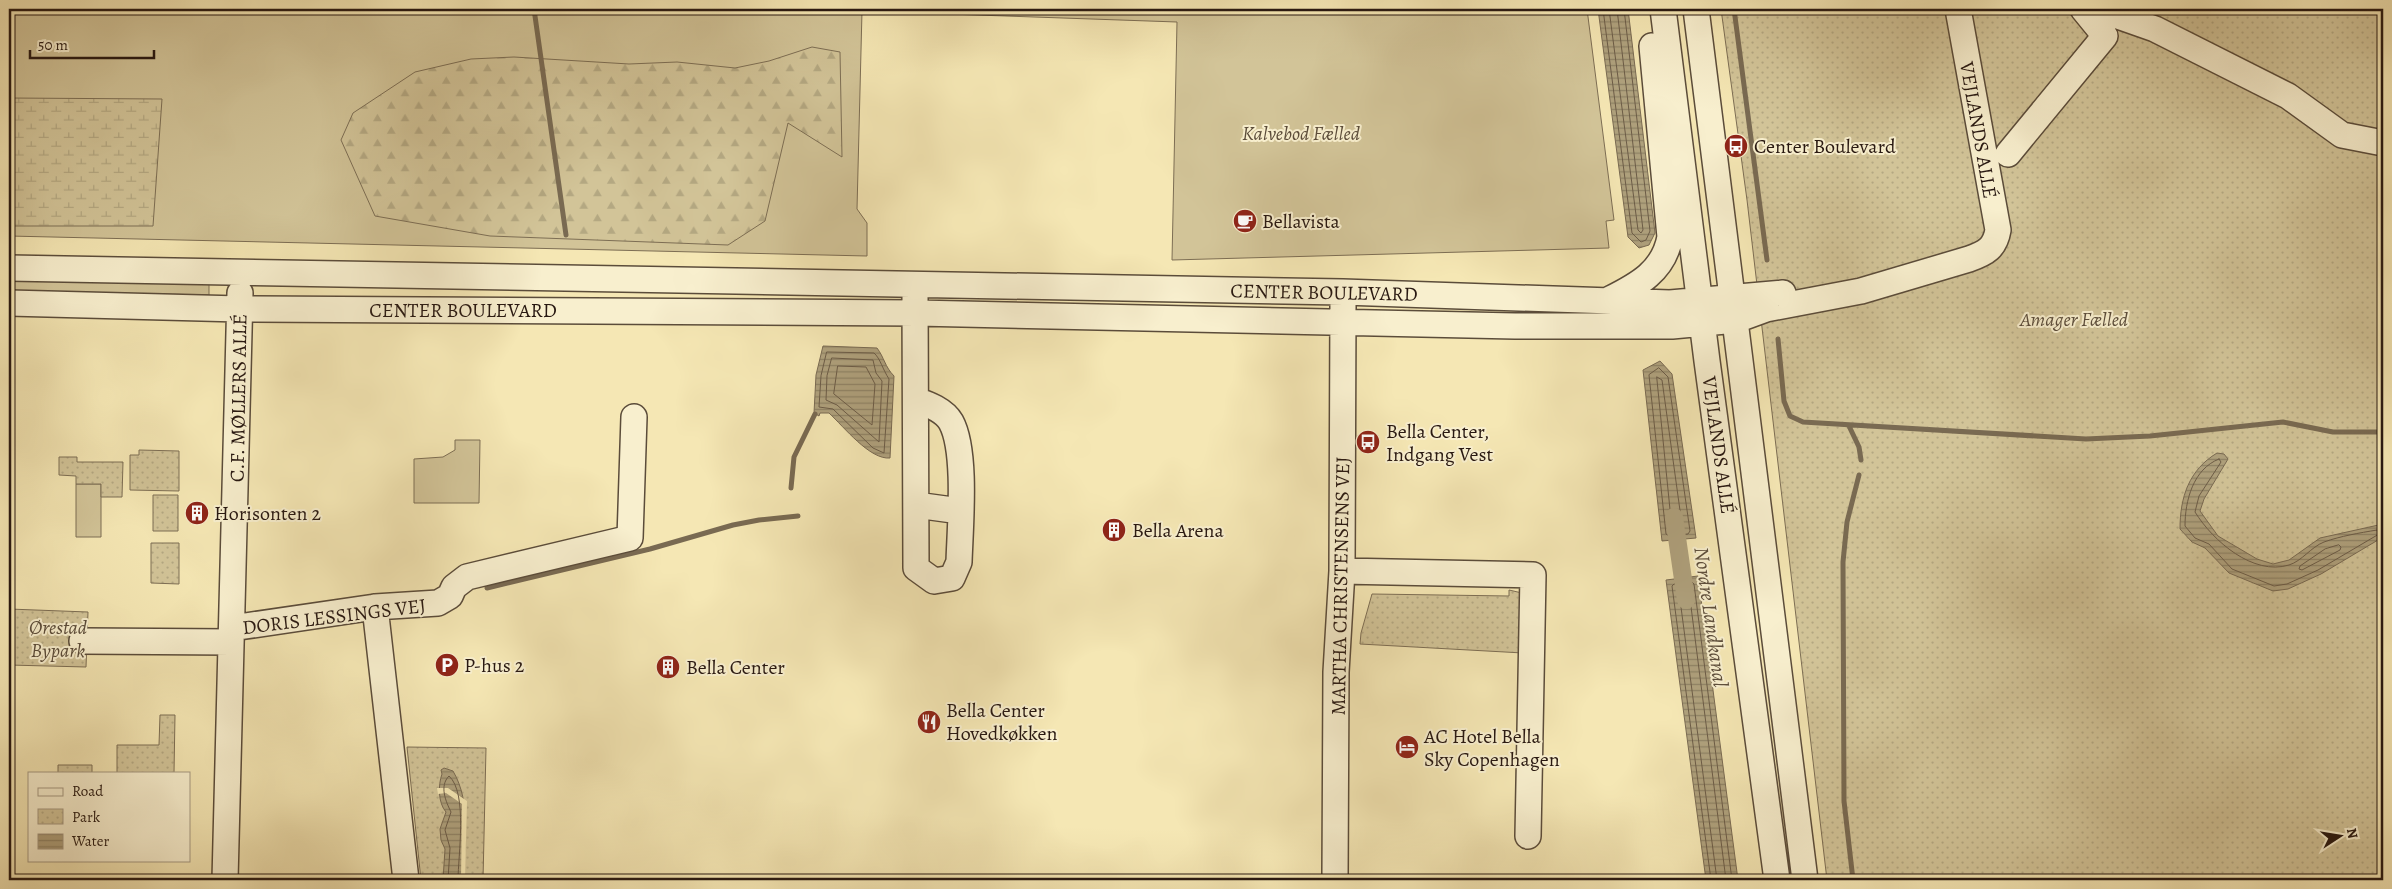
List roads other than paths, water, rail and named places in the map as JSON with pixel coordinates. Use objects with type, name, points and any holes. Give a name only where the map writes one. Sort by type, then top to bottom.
[{"type":"street","points":[[1609,300],[1648,278],[1668,248],[1670,237],[1651,41],[1655,9]]},
{"type":"street","name":"VEJLANDS ALLÉ","points":[[1664,9],[1768,571],[1806,880]]},
{"type":"street","name":"VEJLANDS ALLÉ","points":[[1696,9],[1724,240],[1719,313],[1777,880]]},
{"type":"street","name":"VEJLANDS ALLÉ","points":[[1719,313],[1784,293],[1859,278],[1934,268],[1970,259],[1986,252],[1996,241],[1998,230],[1958,9]]},
{"type":"street","points":[[2008,154],[2105,36],[2084,9]]},
{"type":"street","points":[[2098,9],[2155,29],[2288,96],[2342,135],[2383,143]]},
{"type":"street","name":"CENTER BOULEVARD","points":[[9,268],[1344,292],[1670,303],[1719,313]]},
{"type":"street","name":"C.F. MØLLERS ALLÉ","points":[[225,880],[241,273]]},
{"type":"street","points":[[914,285],[917,314],[916,400],[916,568],[934,580],[952,578],[959,562],[959,446],[950,421],[932,405],[916,400]]},
{"type":"street","name":"MARTHA CHRISTENSENS VEJ","points":[[1336,880],[1336,672],[1342,570],[1344,292]]},
{"type":"street","name":"CENTER BOULEVARD","points":[[9,303],[240,309],[917,314],[1515,326],[1719,313]]},
{"type":"street","name":"DORIS LESSINGS VEJ","points":[[232,635],[376,607],[438,603],[450,596],[454,587],[467,577],[630,538],[634,417]]},
{"type":"street","points":[[916,505],[960,512]]},
{"type":"street","points":[[1342,570],[1533,576],[1528,836]]},
{"type":"street","points":[[376,607],[406,880]]},
{"type":"street","points":[[82,641],[232,635]]},
{"type":"water","points":[[1598,9],[1628,9],[1655,233],[1649,245],[1639,248],[1628,237]]},
{"type":"water","points":[[823,346],[877,348],[894,376],[890,458],[874,454],[829,413],[820,413],[819,416],[814,413],[816,375]]},
{"type":"water","name":"Nordre Landkanal","points":[[1660,361],[1672,374],[1696,538],[1662,541],[1643,370]]},
{"type":"water","points":[[2217,453],[2224,454],[2228,459],[2204,499],[2200,511],[2218,536],[2257,559],[2273,564],[2289,560],[2320,538],[2383,524],[2383,537],[2321,574],[2288,589],[2273,591],[2229,573],[2205,548],[2192,542],[2180,529],[2184,495],[2188,485],[2199,468]]},
{"type":"water","name":"Nordre Landkanal","points":[[1698,576],[1738,880],[1706,880],[1666,580]]},
{"type":"water","points":[[444,768],[453,771],[463,797],[466,824],[463,880],[443,880],[445,849],[441,840],[440,829],[446,812],[441,804],[439,788],[441,770]]},
{"type":"waterway","points":[[534,9],[566,235]]},
{"type":"waterway","points":[[1734,9],[1767,260]]},
{"type":"waterway","points":[[1778,339],[1784,401],[1790,416],[1803,422],[2086,439],[2150,436],[2283,422],[2333,432],[2383,432]]},
{"type":"waterway","points":[[791,488],[794,457],[815,414]]},
{"type":"waterway","points":[[1849,426],[1859,447],[1861,460]]},
{"type":"waterway","points":[[1853,880],[1844,801],[1843,562],[1847,522],[1859,475]]},
{"type":"waterway","points":[[487,588],[650,549],[733,525],[798,516]]},
{"type":"waterway","name":"Nordre Landkanal","points":[[1674,517],[1686,600]]},
{"type":"place","name":"Center Boulevard","points":[[1736,146]]},
{"type":"place","name":"Bellavista","points":[[1245,221]]},
{"type":"place","name":"Bella Center, Indgang Vest","points":[[1368,442]]},
{"type":"place","name":"Horisonten 2","points":[[197,513]]},
{"type":"place","name":"Bella Arena","points":[[1114,530]]},
{"type":"place","name":"P-hus 2","points":[[447,665]]},
{"type":"place","name":"Bella Center","points":[[668,667]]},
{"type":"place","name":"Bella Center Hovedkøkken","points":[[929,722]]},
{"type":"place","name":"AC Hotel Bella Sky Copenhagen","points":[[1407,747]]},
{"type":"park label","name":"Kalvebod Fælled","points":[[1301,133]]},
{"type":"park label","name":"Amager Fælled","points":[[2074,319]]},
{"type":"park label","name":"Ørestad Bypark","points":[[58,638]]}]
